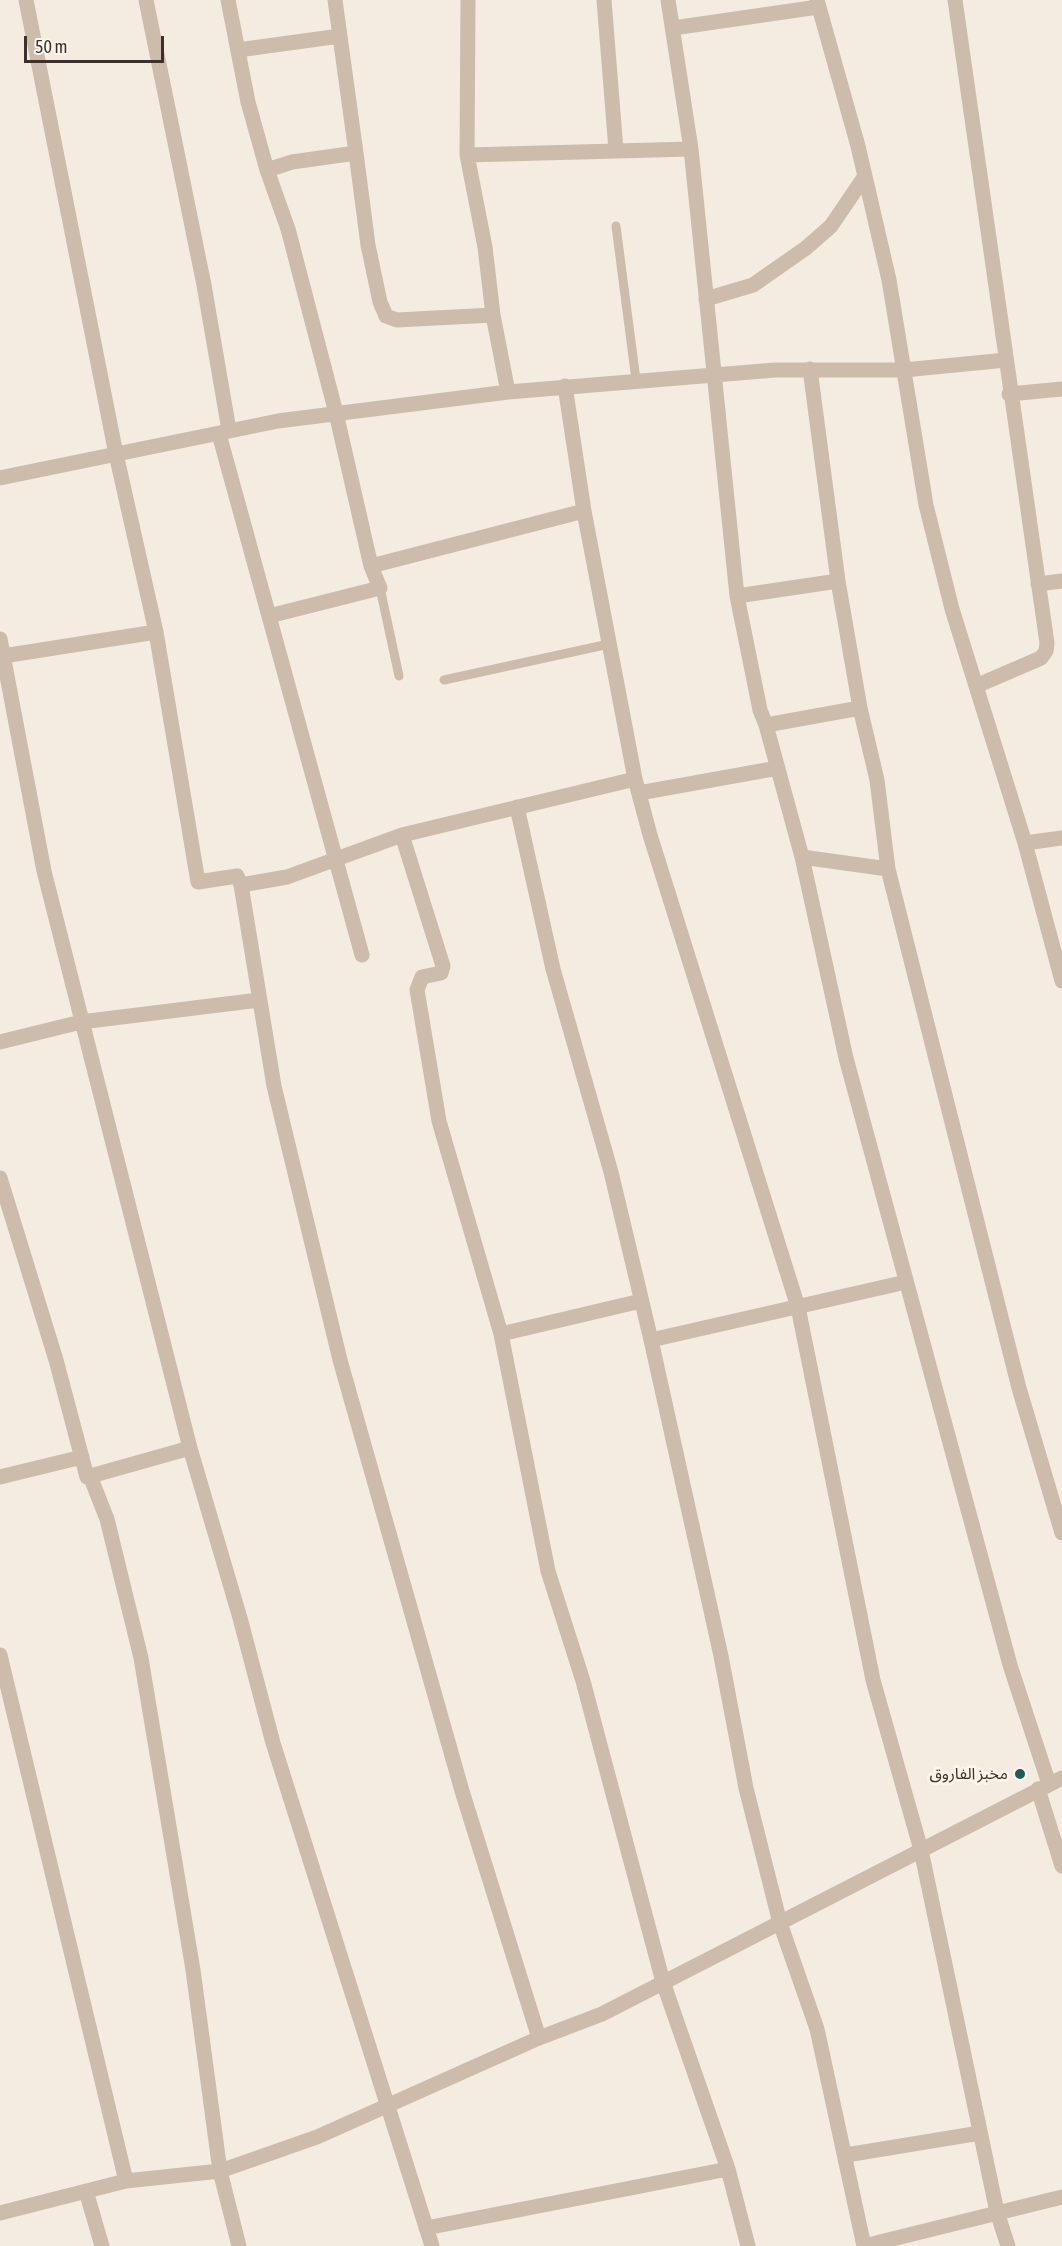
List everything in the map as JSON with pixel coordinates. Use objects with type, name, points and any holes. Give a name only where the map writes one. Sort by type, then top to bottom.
[{"type":"street","points":[[26,0],[117,454],[156,632],[198,882],[237,876],[241,885],[274,1086],[340,1360],[462,1791],[539,2038]]},
{"type":"street","points":[[146,0],[204,285],[224,432],[269,616],[362,955]]},
{"type":"street","points":[[228,0],[248,102],[267,170],[288,229],[336,413],[371,566],[380,588],[269,616]]},
{"type":"street","points":[[335,0],[368,245],[380,302],[386,316],[397,320],[493,315]]},
{"type":"street","points":[[468,0],[467,155],[485,248],[493,315],[508,392]]},
{"type":"street","points":[[604,0],[616,150]]},
{"type":"street","points":[[668,0],[691,149],[737,596],[760,710],[802,857],[846,1058],[906,1282],[1010,1665],[1050,1784],[1062,1866]]},
{"type":"street","points":[[955,0],[1046,651],[1041,658],[976,686]]},
{"type":"street","points":[[673,28],[818,4],[865,176],[889,280],[926,505],[952,609],[1025,843],[1062,981]]},
{"type":"street","points":[[238,50],[340,36]]},
{"type":"street","points":[[467,155],[691,149]]},
{"type":"street","points":[[267,170],[292,162],[356,153]]},
{"type":"street","points":[[706,299],[753,285],[806,248],[831,226],[865,176]]},
{"type":"street","points":[[0,478],[224,432],[336,413],[508,392],[714,374],[810,369],[904,370],[1005,360]]},
{"type":"street","points":[[810,369],[838,581],[860,708],[877,780],[888,870],[1019,1388],[1062,1533]]},
{"type":"street","points":[[565,386],[584,511],[637,786],[650,835],[798,1306],[873,1680],[921,1851],[997,2212],[1008,2246]]},
{"type":"street","points":[[1010,394],[1062,389]]},
{"type":"street","points":[[371,566],[584,511]]},
{"type":"street","points":[[737,596],[838,581]]},
{"type":"street","points":[[1038,584],[1062,581]]},
{"type":"street","points":[[3,656],[156,632]]},
{"type":"street","points":[[0,639],[44,871],[190,1448],[240,1618],[273,1743],[432,2246]]},
{"type":"street","points":[[766,725],[860,708]]},
{"type":"street","points":[[241,885],[287,877],[402,835],[517,807],[637,786],[778,768]]},
{"type":"street","points":[[517,807],[553,969],[611,1172],[651,1340],[721,1656],[746,1788],[780,1923],[817,2029],[864,2246],[1062,2197]]},
{"type":"street","points":[[402,835],[443,966],[441,973],[422,977],[417,990],[439,1121],[501,1334],[548,1571],[583,1682],[663,1982],[728,2169],[748,2246]]},
{"type":"street","points":[[1025,843],[1062,838]]},
{"type":"street","points":[[802,857],[888,870]]},
{"type":"street","points":[[0,1042],[81,1022],[259,1000]]},
{"type":"street","points":[[0,1178],[56,1360],[87,1477],[190,1448]]},
{"type":"street","points":[[651,1340],[906,1282]]},
{"type":"street","points":[[501,1334],[641,1301]]},
{"type":"street","points":[[0,1477],[82,1457]]},
{"type":"street","points":[[90,1476],[107,1519],[141,1658],[194,1970],[220,2171],[238,2246]]},
{"type":"street","points":[[0,1655],[6,1705],[126,2181]]},
{"type":"street","points":[[0,2213],[126,2181],[220,2171],[317,2137],[539,2038],[602,2014],[1050,1784]]},
{"type":"street","points":[[846,2155],[980,2133]]},
{"type":"street","points":[[426,2228],[728,2169]]},
{"type":"street","points":[[86,2191],[102,2246]]},
{"type":"lane","points":[[616,226],[636,380]]},
{"type":"lane","points":[[380,588],[399,676]]},
{"type":"lane","points":[[444,680],[609,644]]},
{"type":"place","name":"مخبز الفاروق","points":[[1020,1774]]}]
